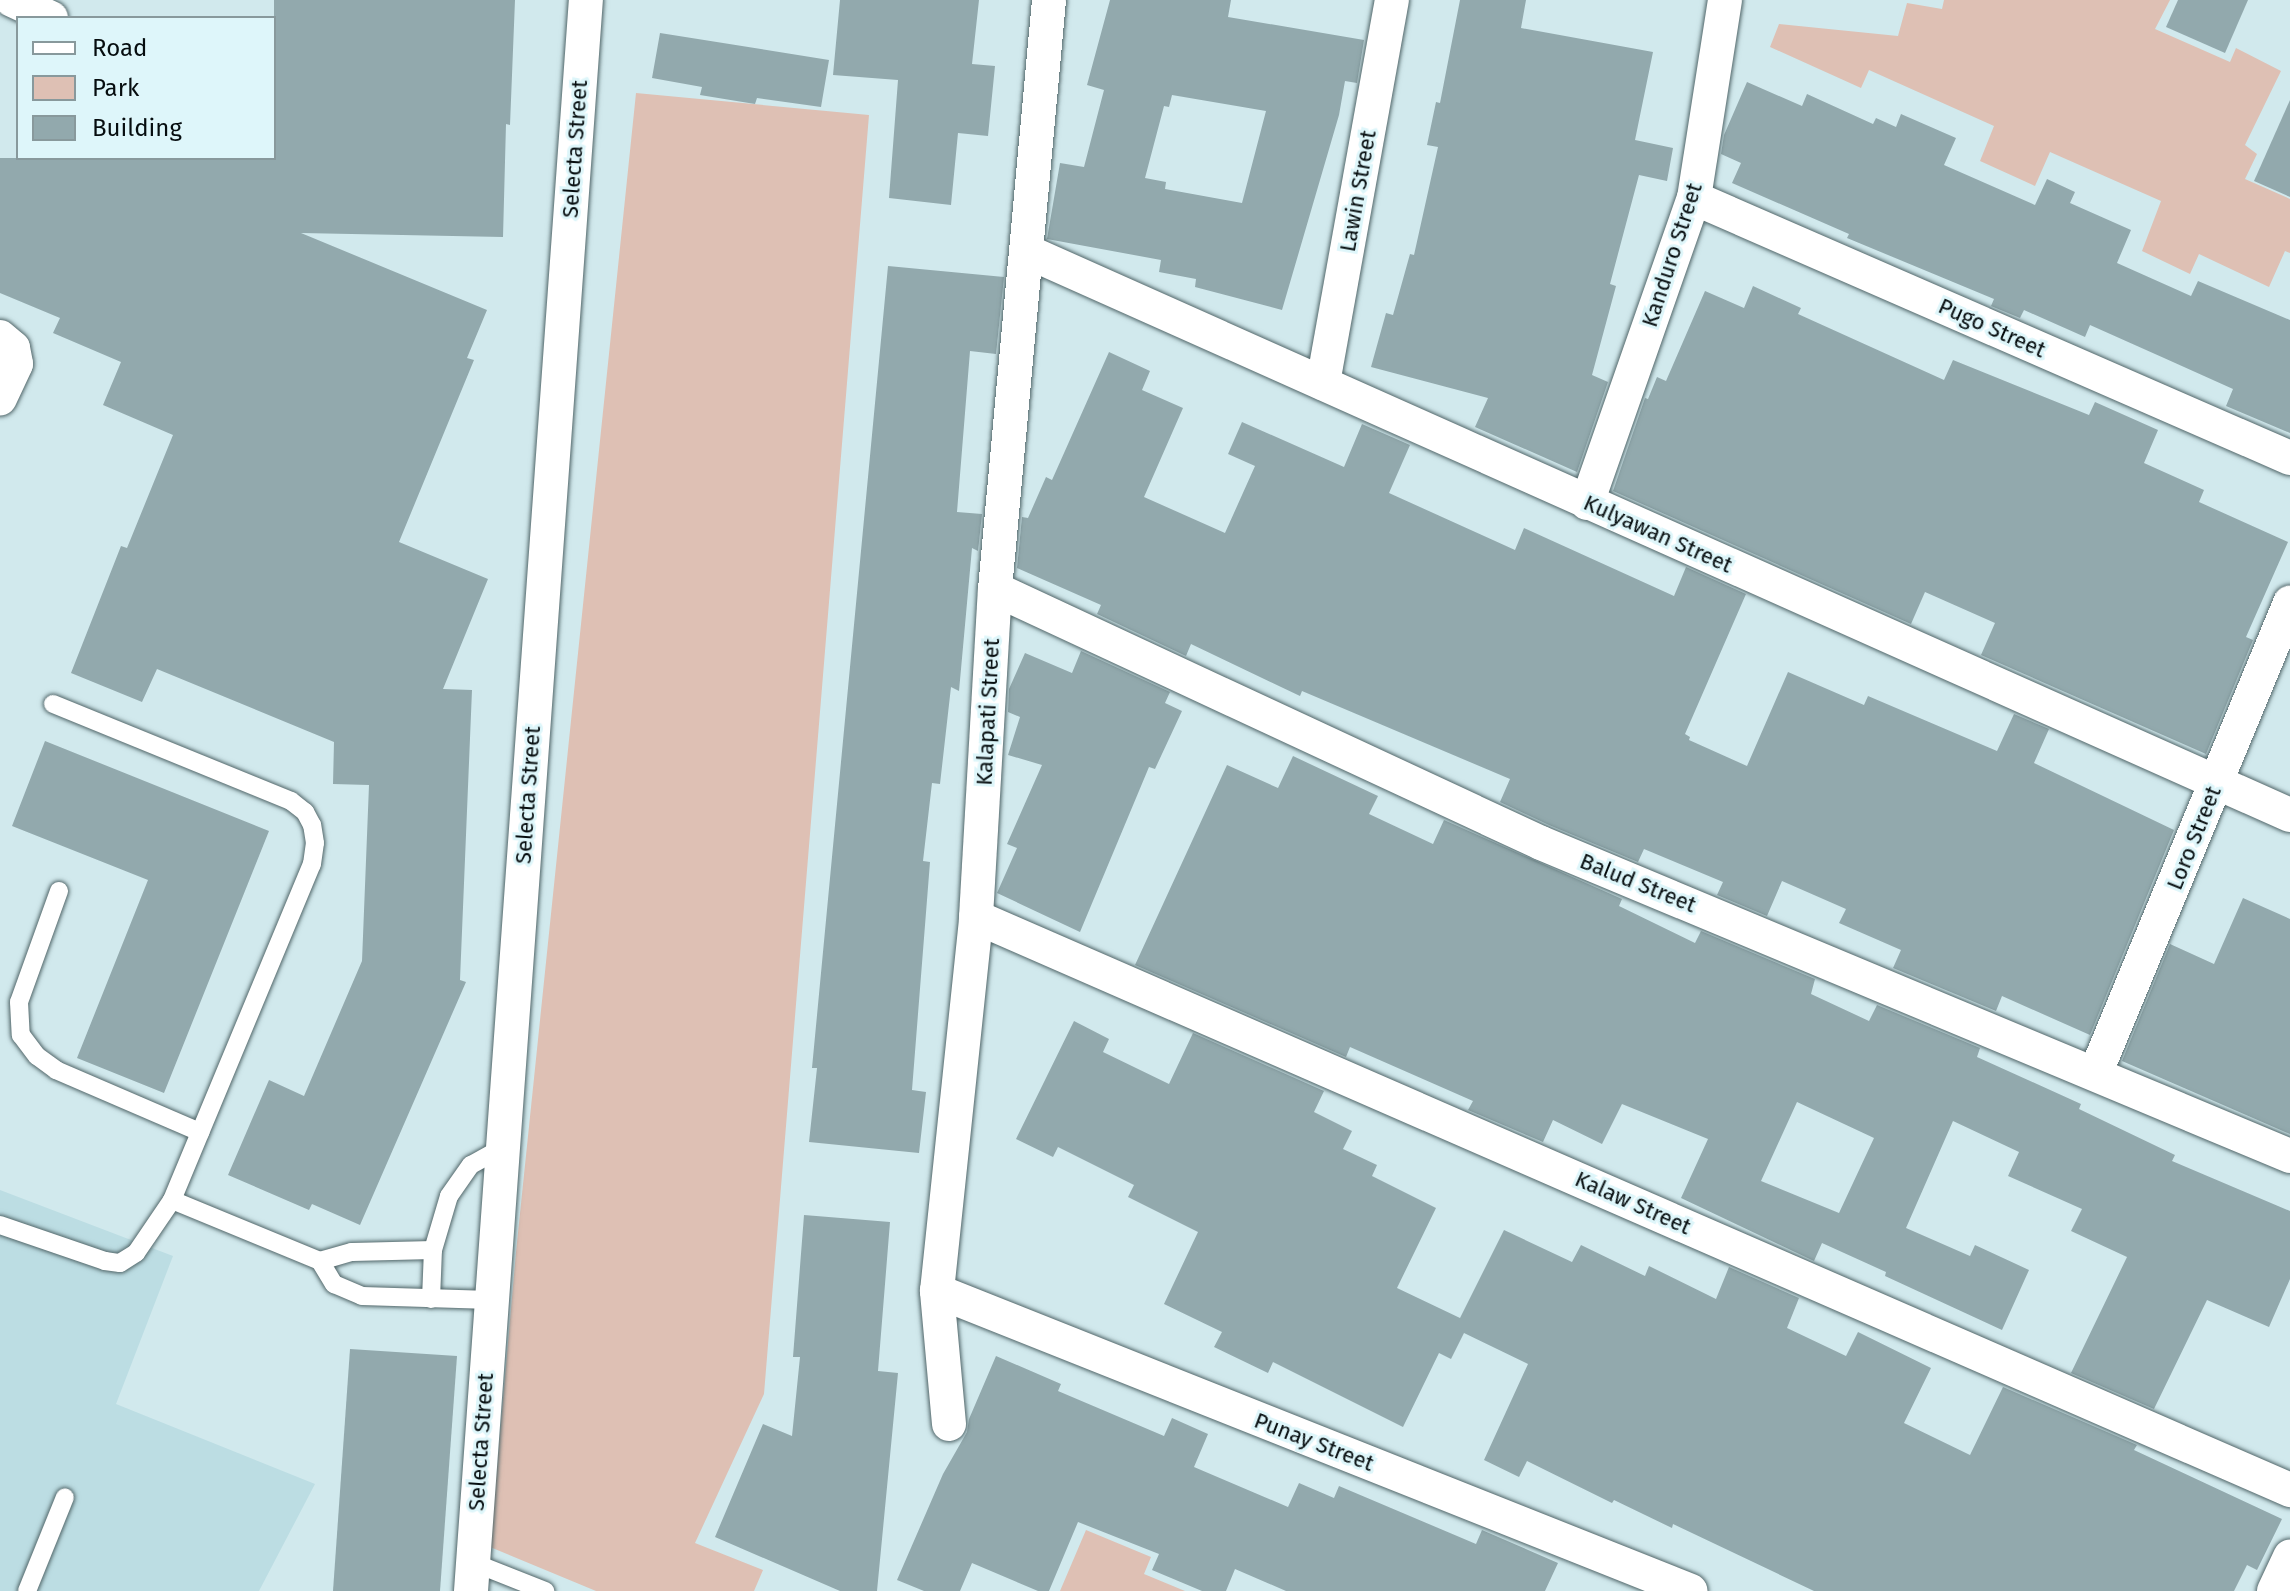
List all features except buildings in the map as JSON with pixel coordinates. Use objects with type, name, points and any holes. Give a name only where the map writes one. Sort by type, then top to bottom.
[{"type":"street","points":[[12,0],[47,16]]},
{"type":"street","name":"Selecta Street","points":[[472,1576],[586,0]]},
{"type":"street","name":"Kalapati Street","points":[[949,1424],[937,1291],[976,917],[995,589],[1049,0]]},
{"type":"street","name":"Lawin Street","points":[[1323,383],[1392,0]]},
{"type":"street","name":"Kanduro Street","points":[[1587,503],[1694,198],[1725,0]]},
{"type":"street","name":"Pugo Street","points":[[1694,198],[2290,458]]},
{"type":"street","name":"Kulyawan Street","points":[[1026,251],[2290,815]]},
{"type":"street","points":[[0,398],[16,364],[6,343]]},
{"type":"street","name":"Balud Street","points":[[995,589],[1541,843],[2096,1072],[2290,1156]]},
{"type":"street","name":"Loro Street","points":[[2096,1072],[2290,603]]},
{"type":"street","name":"Kalaw Street","points":[[976,917],[2290,1490]]},
{"type":"street","name":"Punay Street","points":[[937,1291],[1691,1591]]},
{"type":"street","points":[[2274,1591],[2290,1556]]},
{"type":"lane","points":[[0,1225],[120,1263],[136,1253],[172,1200],[312,864],[312,825],[305,812],[278,795],[53,704]]},
{"type":"lane","points":[[59,891],[19,1002],[21,1035],[37,1056],[56,1070],[200,1132]]},
{"type":"lane","points":[[431,1299],[433,1250],[440,1220],[458,1179],[471,1165],[502,1148]]},
{"type":"lane","points":[[172,1200],[320,1261],[334,1284],[345,1291],[379,1298],[491,1300]]},
{"type":"lane","points":[[320,1261],[352,1252],[433,1250]]},
{"type":"lane","points":[[27,1591],[65,1497]]},
{"type":"lane","points":[[472,1576],[545,1591]]},
{"type":"shaded area","points":[[0,1190],[173,1256],[116,1404],[315,1484],[259,1591],[0,1591]]},
{"type":"green space","points":[[1944,0],[2170,0],[2155,29],[2230,62],[2236,48],[2281,71],[2245,145],[2257,154],[2245,179],[2290,199],[2290,253],[2285,251],[2269,287],[2199,254],[2190,274],[2142,251],[2161,201],[2050,152],[2035,186],[1980,161],[1994,126],[1869,70],[1861,88],[1770,47],[1779,24],[1898,36],[1907,3],[1942,9]]},
{"type":"green space","points":[[636,93],[869,115],[764,1394],[695,1543],[763,1570],[754,1591],[596,1591],[490,1547],[516,1252]]},
{"type":"green space","points":[[1086,1530],[1151,1557],[1144,1574],[1185,1591],[1060,1591]]}]
